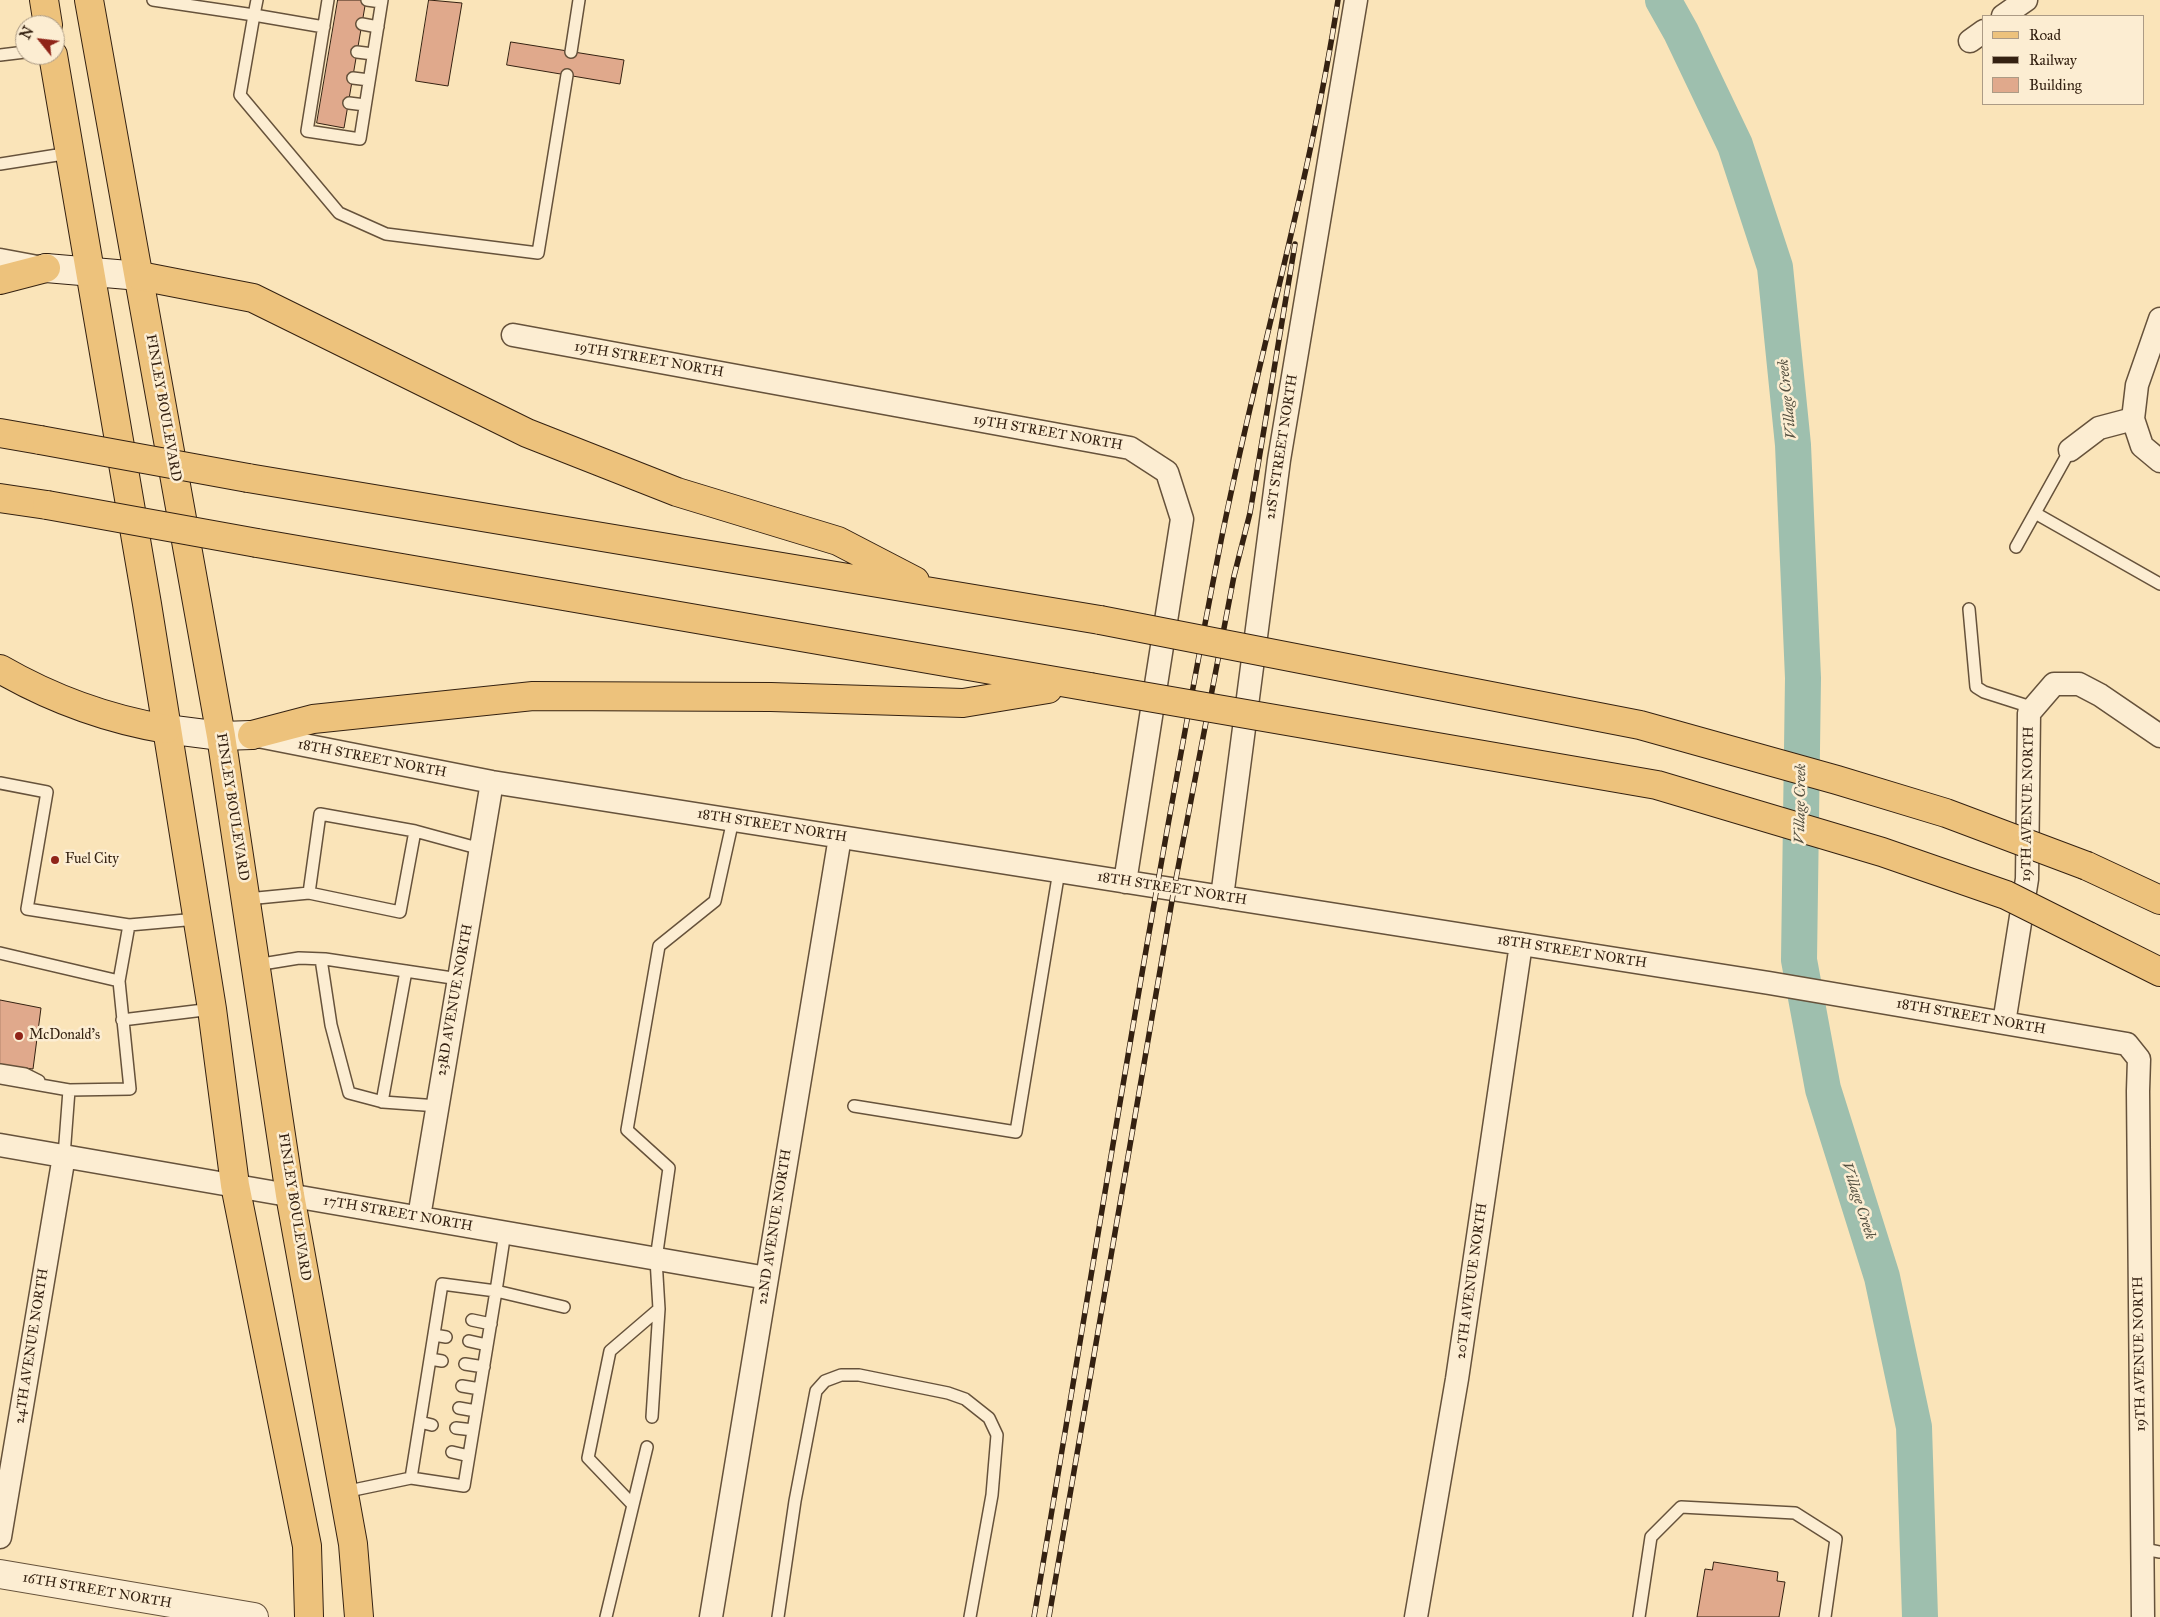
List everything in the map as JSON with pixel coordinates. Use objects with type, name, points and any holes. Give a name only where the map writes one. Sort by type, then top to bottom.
[{"type":"main road","points":[[44,0],[46,15]]},
{"type":"main road","name":"FINLEY BOULEVARD","points":[[89,0],[221,736],[290,1195],[353,1544],[359,1617]]},
{"type":"main road","points":[[55,65],[148,604],[166,729],[212,1009],[236,1185],[307,1546],[309,1617]]},
{"type":"main road","points":[[0,280],[46,268]]},
{"type":"main road","points":[[140,276],[254,298],[527,433],[677,492],[838,541],[939,593]]},
{"type":"main road","points":[[0,433],[248,478],[1100,620],[1640,725],[1837,780],[1946,813],[2087,866],[2160,900]]},
{"type":"main road","points":[[0,498],[1657,785],[1882,852],[2006,895],[2160,972]]},
{"type":"main road","points":[[0,670],[30,687],[90,710],[124,722],[166,729]]},
{"type":"main road","points":[[252,735],[313,719],[533,696],[772,698],[963,703],[1080,686]]},
{"type":"street","name":"21ST STREET NORTH","points":[[1222,897],[1279,460],[1356,0]]},
{"type":"street","points":[[2005,15],[2026,0]]},
{"type":"street","points":[[0,260],[46,268],[140,276]]},
{"type":"street","points":[[2160,319],[2137,385],[2133,419],[2142,446],[2160,461]]},
{"type":"street","name":"19TH STREET NORTH","points":[[513,335],[1130,448],[1167,472],[1182,519],[1125,882]]},
{"type":"street","points":[[2070,450],[2099,428],[2133,419]]},
{"type":"street","name":"19TH AVENUE NORTH","points":[[2004,1023],[2027,880],[2029,713],[2054,684],[2079,684],[2100,695],[2160,736]]},
{"type":"street","name":"18TH STREET NORTH","points":[[166,729],[221,736],[252,735],[492,782],[1769,983],[2127,1044],[2139,1059],[2138,1091]]},
{"type":"street","name":"23RD AVENUE NORTH","points":[[419,1217],[492,782]]},
{"type":"street","name":"22ND AVENUE NORTH","points":[[711,1617],[840,837]]},
{"type":"street","name":"20TH AVENUE NORTH","points":[[1416,1617],[1457,1379],[1521,944]]},
{"type":"street","name":"19TH AVENUE NORTH","points":[[2138,1091],[2150,1401],[2152,1551],[2143,1617]]},
{"type":"street","name":"17TH STREET NORTH","points":[[0,1144],[767,1278]]},
{"type":"street","name":"24TH AVENUE NORTH","points":[[0,1537],[64,1156]]},
{"type":"street","name":"16TH STREET NORTH","points":[[0,1574],[254,1617]]},
{"type":"lane","points":[[153,0],[254,15],[328,22]]},
{"type":"lane","points":[[257,0],[240,95],[339,213],[386,234],[538,254],[567,75]]},
{"type":"lane","points":[[328,0],[325,47],[317,99],[308,131],[360,139],[382,1],[367,0]]},
{"type":"lane","points":[[571,52],[579,0]]},
{"type":"lane","points":[[362,24],[378,27]]},
{"type":"lane","points":[[357,52],[374,54]]},
{"type":"lane","points":[[0,55],[15,53]]},
{"type":"lane","points":[[353,78],[369,80]]},
{"type":"lane","points":[[349,103],[365,105]]},
{"type":"lane","points":[[0,164],[70,153]]},
{"type":"lane","points":[[2016,548],[2070,450]]},
{"type":"lane","points":[[2035,513],[2160,584]]},
{"type":"lane","points":[[1969,609],[1976,687],[1984,692],[2034,708]]},
{"type":"lane","points":[[0,783],[47,792],[27,909],[129,925],[197,919]]},
{"type":"lane","points":[[309,893],[320,814],[415,831],[481,849]]},
{"type":"lane","points":[[652,1417],[659,1308],[656,1259],[669,1168],[627,1130],[659,946],[716,901],[733,820]]},
{"type":"lane","points":[[247,899],[309,893],[400,912],[415,831]]},
{"type":"lane","points":[[854,1106],[1016,1132],[1059,871]]},
{"type":"lane","points":[[0,1078],[69,1090],[130,1089],[119,982],[129,925]]},
{"type":"lane","points":[[0,953],[119,982]]},
{"type":"lane","points":[[256,965],[299,958],[321,959],[459,979]]},
{"type":"lane","points":[[321,959],[331,1025],[349,1093],[382,1102],[438,1106]]},
{"type":"lane","points":[[382,1102],[406,971]]},
{"type":"lane","points":[[122,1020],[212,1009]]},
{"type":"lane","points":[[0,1070],[25,1074],[48,1086]]},
{"type":"lane","points":[[64,1156],[69,1090]]},
{"type":"lane","points":[[344,1492],[411,1478],[464,1486],[505,1232]]},
{"type":"lane","points":[[411,1478],[422,1447],[420,1422],[429,1403],[427,1379],[442,1284],[496,1292],[564,1306]]},
{"type":"lane","points":[[633,1505],[588,1458],[610,1350],[659,1308]]},
{"type":"lane","points":[[437,1314],[449,1316]]},
{"type":"lane","points":[[472,1320],[491,1324]]},
{"type":"lane","points":[[434,1335],[446,1337]]},
{"type":"lane","points":[[469,1341],[487,1345]]},
{"type":"lane","points":[[430,1358],[442,1361]]},
{"type":"lane","points":[[464,1364],[484,1367]]},
{"type":"lane","points":[[778,1617],[795,1501],[816,1392],[825,1381],[841,1375],[859,1375],[948,1393],[965,1400],[989,1418],[997,1435],[992,1495],[970,1617]]},
{"type":"lane","points":[[427,1379],[439,1382]]},
{"type":"lane","points":[[462,1386],[480,1389]]},
{"type":"lane","points":[[459,1408],[476,1411]]},
{"type":"lane","points":[[420,1422],[432,1425]]},
{"type":"lane","points":[[456,1428],[473,1430]]},
{"type":"lane","points":[[606,1617],[647,1447]]},
{"type":"lane","points":[[452,1452],[469,1456]]},
{"type":"lane","points":[[1639,1617],[1651,1537],[1681,1507],[1795,1514],[1836,1538],[1825,1617]]},
{"type":"building","points":[[338,0],[366,0],[344,128],[317,123]]},
{"type":"building","points":[[429,0],[462,3],[448,86],[416,81]]},
{"type":"building","points":[[511,42],[624,60],[620,84],[507,65]]},
{"type":"building","name":"McDonald's","points":[[0,1000],[41,1008],[33,1069],[0,1065]]},
{"type":"building","points":[[1714,1562],[1778,1572],[1777,1581],[1785,1582],[1779,1617],[1697,1617],[1705,1569],[1712,1570]]},
{"type":"waterway","name":"Village Creek","points":[[1663,0],[1681,32],[1735,145],[1775,267],[1793,445],[1803,678],[1799,960],[1823,1089],[1882,1277],[1914,1427],[1920,1617]]},
{"type":"railway","points":[[1034,1617],[1124,1078],[1195,675],[1235,473],[1313,136],[1338,0]]},
{"type":"railway","points":[[1049,1617],[1174,889],[1234,576],[1250,513],[1295,244]]},
{"type":"place","name":"Fuel City","points":[[55,860]]},
{"type":"place","name":"McDonald's","points":[[19,1036]]}]
